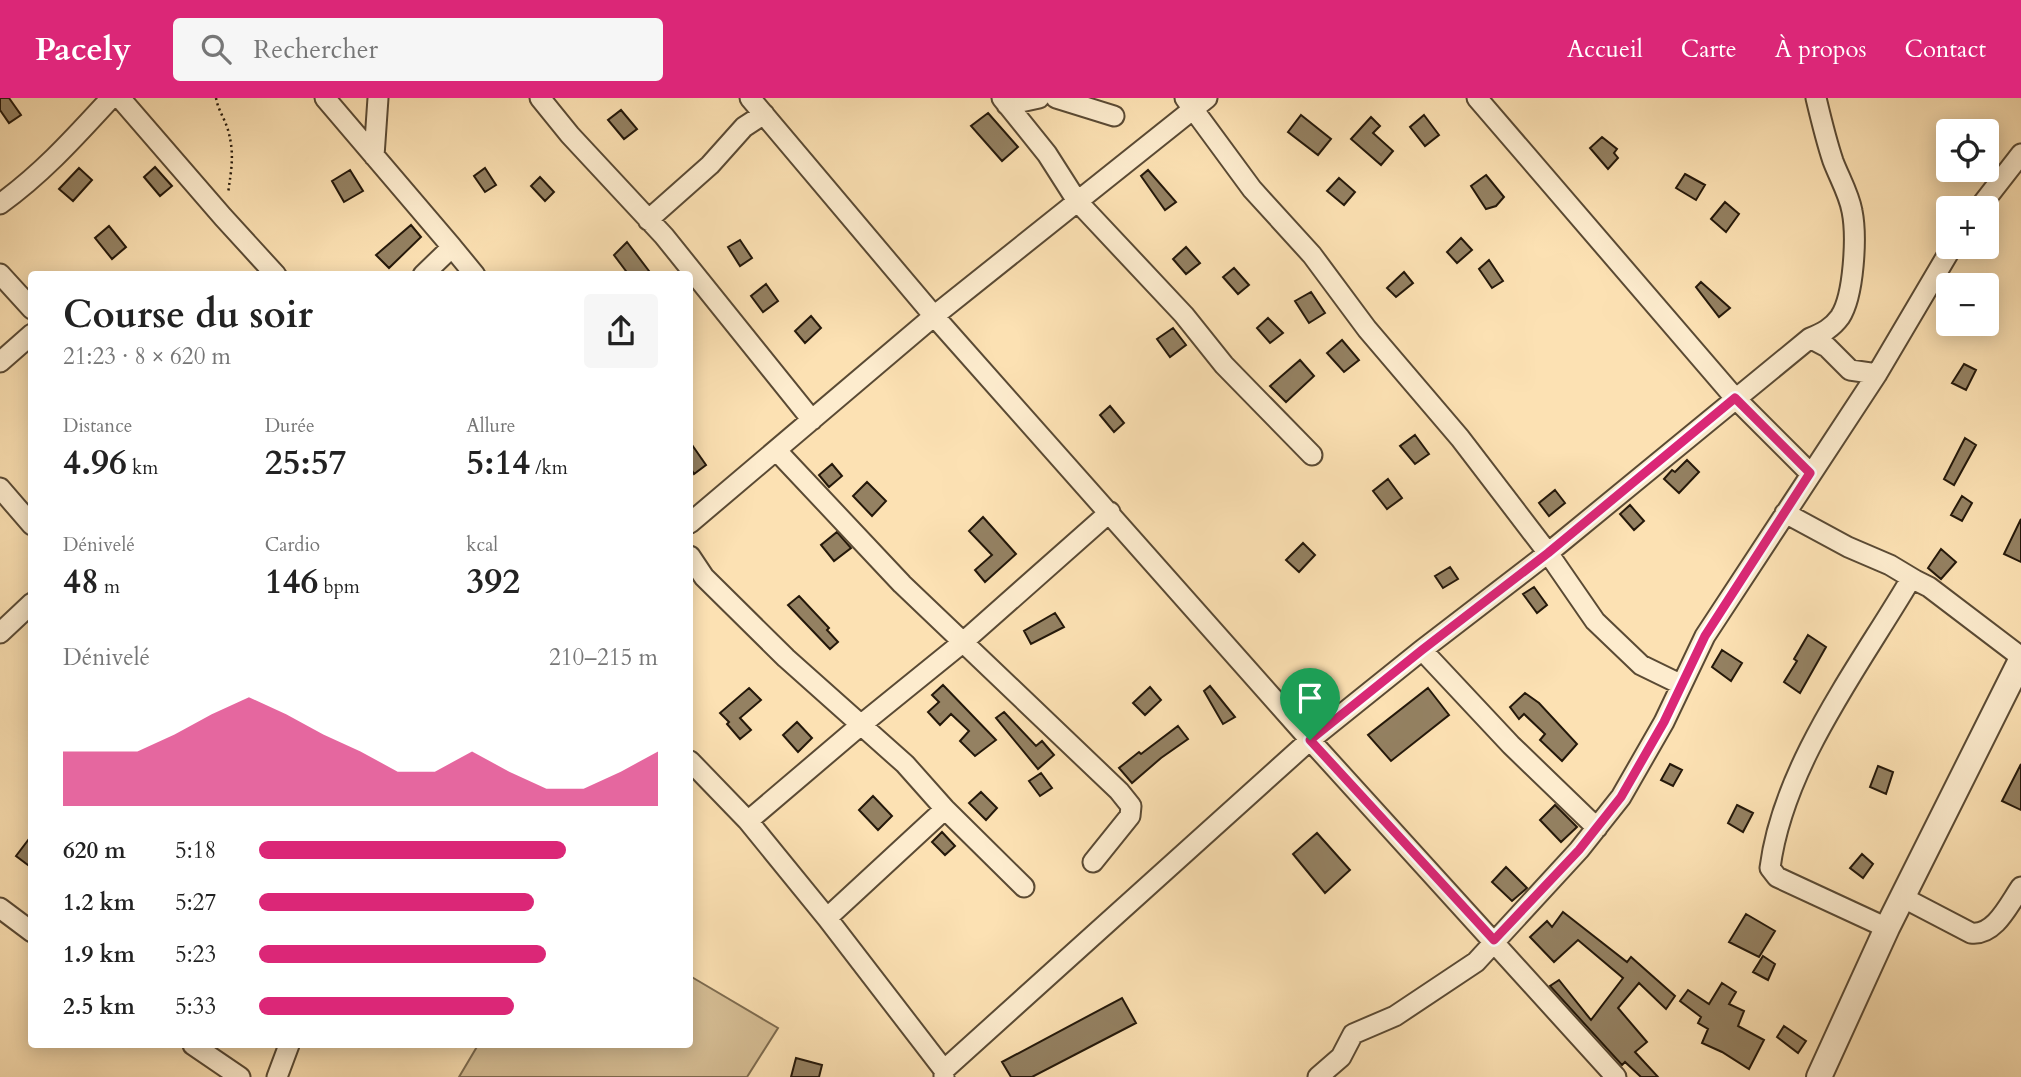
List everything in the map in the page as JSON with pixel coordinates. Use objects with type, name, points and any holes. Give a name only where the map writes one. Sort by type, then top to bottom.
[{"type":"street","points":[[0,204],[57,158],[111,98]]},
{"type":"street","points":[[120,98],[272,271]]},
{"type":"street","points":[[325,98],[472,271]]},
{"type":"street","points":[[374,156],[378,98]]},
{"type":"street","points":[[540,98],[712,293],[812,420]]},
{"type":"street","points":[[1005,102],[1039,98]]},
{"type":"street","points":[[1056,98],[1114,116]]},
{"type":"street","points":[[1477,98],[1735,398],[1810,473]]},
{"type":"street","points":[[693,764],[748,821],[827,918],[944,1073],[1310,740],[1548,553],[1810,338],[1824,333],[1842,314],[1848,298],[1854,233],[1852,209],[1832,159],[1816,98]]},
{"type":"street","points":[[1005,102],[1047,154],[1077,201],[1184,315],[1224,365],[1312,455]]},
{"type":"street","points":[[693,520],[934,316],[1195,102],[1252,189],[1312,255],[1367,329],[1460,438],[1548,553],[1595,621],[1641,665],[1680,684]]},
{"type":"street","points":[[648,219],[710,165],[744,127],[758,103],[934,316],[1310,740],[1616,1077]]},
{"type":"street","points":[[1988,196],[2021,154]]},
{"type":"street","points":[[427,271],[452,247]]},
{"type":"street","points":[[1318,1077],[1341,1057],[1353,1034],[1395,1016],[1476,962],[1597,828],[1621,797],[1646,756],[1705,636],[1877,374],[1945,259]]},
{"type":"street","points":[[0,274],[28,305]]},
{"type":"street","points":[[0,362],[28,338]]},
{"type":"street","points":[[1810,338],[1827,347],[1850,370],[1877,374]]},
{"type":"street","points":[[776,450],[902,584],[1119,791],[1130,806],[1130,816],[1093,862]]},
{"type":"street","points":[[0,488],[28,520]]},
{"type":"street","points":[[748,821],[962,643],[1110,512]]},
{"type":"street","points":[[1784,513],[1930,587],[2021,659],[1887,928],[1819,1077]]},
{"type":"street","points":[[693,560],[704,577],[786,658],[905,764],[945,809],[1024,887]]},
{"type":"street","points":[[1887,928],[1777,877],[1770,868],[1778,829],[1793,786],[1828,714],[1909,582],[1915,580]]},
{"type":"street","points":[[0,634],[28,607]]},
{"type":"street","points":[[1422,650],[1511,745],[1597,828]]},
{"type":"street","points":[[827,918],[945,809]]},
{"type":"street","points":[[1902,897],[1971,933],[1981,934],[1989,930],[2021,887]]},
{"type":"street","points":[[0,908],[28,929]]},
{"type":"street","points":[[197,1048],[240,1077]]},
{"type":"street","points":[[277,1077],[288,1048]]},
{"type":"path","points":[[216,98],[221,117],[228,128],[234,162],[222,217]]},
{"type":"shaded area","points":[[693,978],[778,1028],[747,1077],[459,1077],[476,1048],[693,1048]]},
{"type":"building","points":[[0,98],[9,98],[21,115],[9,123],[0,110]]},
{"type":"building","points":[[621,110],[637,129],[624,139],[608,120]]},
{"type":"building","points":[[988,113],[1018,147],[1002,161],[971,126]]},
{"type":"building","points":[[1301,115],[1331,139],[1318,155],[1288,132]]},
{"type":"building","points":[[1424,115],[1439,135],[1425,146],[1410,127]]},
{"type":"building","points":[[1371,117],[1380,126],[1373,133],[1393,151],[1381,165],[1351,139]]},
{"type":"building","points":[[1602,137],[1617,149],[1614,153],[1618,158],[1608,169],[1590,148]]},
{"type":"building","points":[[155,167],[172,186],[160,196],[144,177]]},
{"type":"building","points":[[79,168],[92,180],[73,201],[59,189]]},
{"type":"building","points":[[485,168],[496,185],[485,192],[474,176]]},
{"type":"building","points":[[350,170],[363,191],[344,202],[332,181]]},
{"type":"building","points":[[1148,170],[1176,202],[1165,210],[1141,176]]},
{"type":"building","points":[[1685,174],[1705,185],[1696,200],[1676,188]]},
{"type":"building","points":[[1486,175],[1504,197],[1496,206],[1486,209],[1471,186]]},
{"type":"building","points":[[540,177],[554,192],[545,201],[531,186]]},
{"type":"building","points":[[1339,178],[1355,192],[1344,205],[1327,191]]},
{"type":"building","points":[[1725,202],[1739,214],[1726,232],[1711,219]]},
{"type":"building","points":[[411,225],[421,237],[389,268],[376,255]]},
{"type":"building","points":[[109,226],[126,247],[112,259],[95,238]]},
{"type":"building","points":[[1461,238],[1472,250],[1457,263],[1447,252]]},
{"type":"building","points":[[740,240],[752,258],[740,266],[728,247]]},
{"type":"building","points":[[627,242],[649,271],[626,271],[614,255]]},
{"type":"building","points":[[1186,247],[1200,263],[1186,274],[1173,259]]},
{"type":"building","points":[[1489,260],[1503,281],[1492,288],[1479,269]]},
{"type":"building","points":[[1234,268],[1249,285],[1238,294],[1223,277]]},
{"type":"building","points":[[1404,272],[1413,283],[1396,297],[1387,288]]},
{"type":"building","points":[[1701,282],[1730,308],[1719,317],[1696,287]]},
{"type":"building","points":[[766,284],[778,301],[763,312],[751,296]]},
{"type":"building","points":[[1311,292],[1325,313],[1309,323],[1295,301]]},
{"type":"building","points":[[811,316],[821,328],[805,343],[795,331]]},
{"type":"building","points":[[1268,318],[1283,333],[1270,343],[1257,328]]},
{"type":"building","points":[[1173,328],[1186,345],[1170,357],[1157,339]]},
{"type":"building","points":[[1342,340],[1359,360],[1344,372],[1327,353]]},
{"type":"building","points":[[1300,360],[1314,376],[1286,402],[1270,386]]},
{"type":"building","points":[[1964,364],[1976,370],[1966,390],[1952,383]]},
{"type":"building","points":[[1110,406],[1124,423],[1114,432],[1100,415]]},
{"type":"building","points":[[1415,435],[1429,454],[1415,464],[1400,446]]},
{"type":"building","points":[[1965,438],[1976,445],[1954,485],[1944,479]]},
{"type":"building","points":[[693,446],[706,465],[693,472]]},
{"type":"building","points":[[1687,460],[1699,472],[1679,493],[1664,479]]},
{"type":"building","points":[[832,464],[842,476],[829,487],[819,475]]},
{"type":"building","points":[[1388,479],[1402,498],[1387,509],[1373,491]]},
{"type":"building","points":[[867,482],[886,501],[872,516],[853,496]]},
{"type":"building","points":[[1555,490],[1565,503],[1549,516],[1539,503]]},
{"type":"building","points":[[1962,496],[1972,503],[1962,521],[1951,515]]},
{"type":"building","points":[[1630,505],[1644,521],[1634,530],[1620,514]]},
{"type":"building","points":[[983,517],[1016,554],[985,582],[975,570],[992,555],[969,531]]},
{"type":"building","points":[[2021,519],[2021,562],[2004,554]]},
{"type":"building","points":[[837,532],[851,548],[834,561],[821,545]]},
{"type":"building","points":[[1303,543],[1315,555],[1299,572],[1286,560]]},
{"type":"building","points":[[1941,549],[1956,562],[1941,579],[1928,568]]},
{"type":"building","points":[[1450,567],[1458,579],[1443,588],[1435,576]]},
{"type":"building","points":[[1534,587],[1547,605],[1537,613],[1523,594]]},
{"type":"building","points":[[799,596],[829,628],[827,630],[838,642],[830,649],[788,605]]},
{"type":"building","points":[[1055,613],[1064,627],[1031,644],[1024,631]]},
{"type":"building","points":[[1808,635],[1826,647],[1800,693],[1784,682]]},
{"type":"building","points":[[1722,650],[1742,663],[1731,681],[1712,667]]},
{"type":"building","points":[[943,685],[996,740],[975,756],[960,741],[969,731],[951,714],[940,725],[928,712],[939,702],[932,695]]},
{"type":"building","points":[[1210,686],[1235,717],[1223,724],[1204,691]]},
{"type":"building","points":[[1150,687],[1161,700],[1145,715],[1133,703]]},
{"type":"building","points":[[749,688],[761,700],[740,718],[751,730],[740,739],[720,713]]},
{"type":"building","points":[[1428,688],[1449,715],[1391,761],[1368,735]]},
{"type":"building","points":[[1525,693],[1539,703],[1577,744],[1562,761],[1540,740],[1545,734],[1524,714],[1519,719],[1510,707]]},
{"type":"building","points":[[1004,712],[1036,746],[1042,741],[1054,755],[1038,769],[996,718]]},
{"type":"building","points":[[797,722],[812,738],[798,752],[783,735]]},
{"type":"building","points":[[1178,726],[1188,739],[1132,783],[1119,768]]},
{"type":"building","points":[[1670,764],[1682,770],[1673,786],[1661,780]]},
{"type":"building","points":[[2021,764],[2021,810],[2002,801]]},
{"type":"building","points":[[1878,766],[1893,772],[1886,794],[1870,787]]},
{"type":"building","points":[[1041,773],[1052,788],[1040,796],[1029,781]]},
{"type":"building","points":[[981,792],[997,808],[986,820],[969,803]]},
{"type":"building","points":[[873,796],[892,816],[878,830],[859,810]]},
{"type":"building","points":[[1555,805],[1577,827],[1561,842],[1540,820]]},
{"type":"building","points":[[1737,805],[1753,813],[1743,832],[1728,823]]},
{"type":"building","points":[[942,832],[955,846],[945,855],[932,842]]},
{"type":"building","points":[[1317,833],[1350,870],[1325,893],[1293,854]]},
{"type":"building","points":[[28,840],[28,865],[16,856]]},
{"type":"building","points":[[1862,854],[1873,864],[1863,878],[1850,868]]},
{"type":"building","points":[[1506,867],[1527,888],[1512,901],[1492,882]]},
{"type":"building","points":[[1563,912],[1627,962],[1631,957],[1675,996],[1666,1009],[1639,983],[1618,1008],[1647,1042],[1635,1052],[1658,1077],[1641,1077],[1625,1062],[1622,1065],[1550,986],[1559,980],[1591,1020],[1623,978],[1578,940],[1554,962],[1530,937],[1547,921],[1552,927]]},
{"type":"building","points":[[1746,914],[1775,931],[1759,957],[1729,942]]},
{"type":"building","points":[[1763,956],[1775,964],[1768,980],[1753,972]]},
{"type":"building","points":[[1722,983],[1736,992],[1729,1004],[1744,1011],[1738,1026],[1764,1040],[1749,1069],[1702,1043],[1708,1029],[1698,1023],[1701,1017],[1680,1001],[1688,990],[1709,1004]]},
{"type":"building","points":[[1122,998],[1136,1023],[1032,1077],[1011,1077],[1002,1062]]},
{"type":"building","points":[[1784,1026],[1806,1041],[1798,1053],[1777,1037]]},
{"type":"building","points":[[796,1058],[822,1065],[819,1077],[791,1077]]},
{"type":"route","points":[[1735,398],[1810,473],[1705,636],[1664,722],[1621,797],[1579,850],[1494,940],[1310,740],[1548,553],[1735,398]]}]
